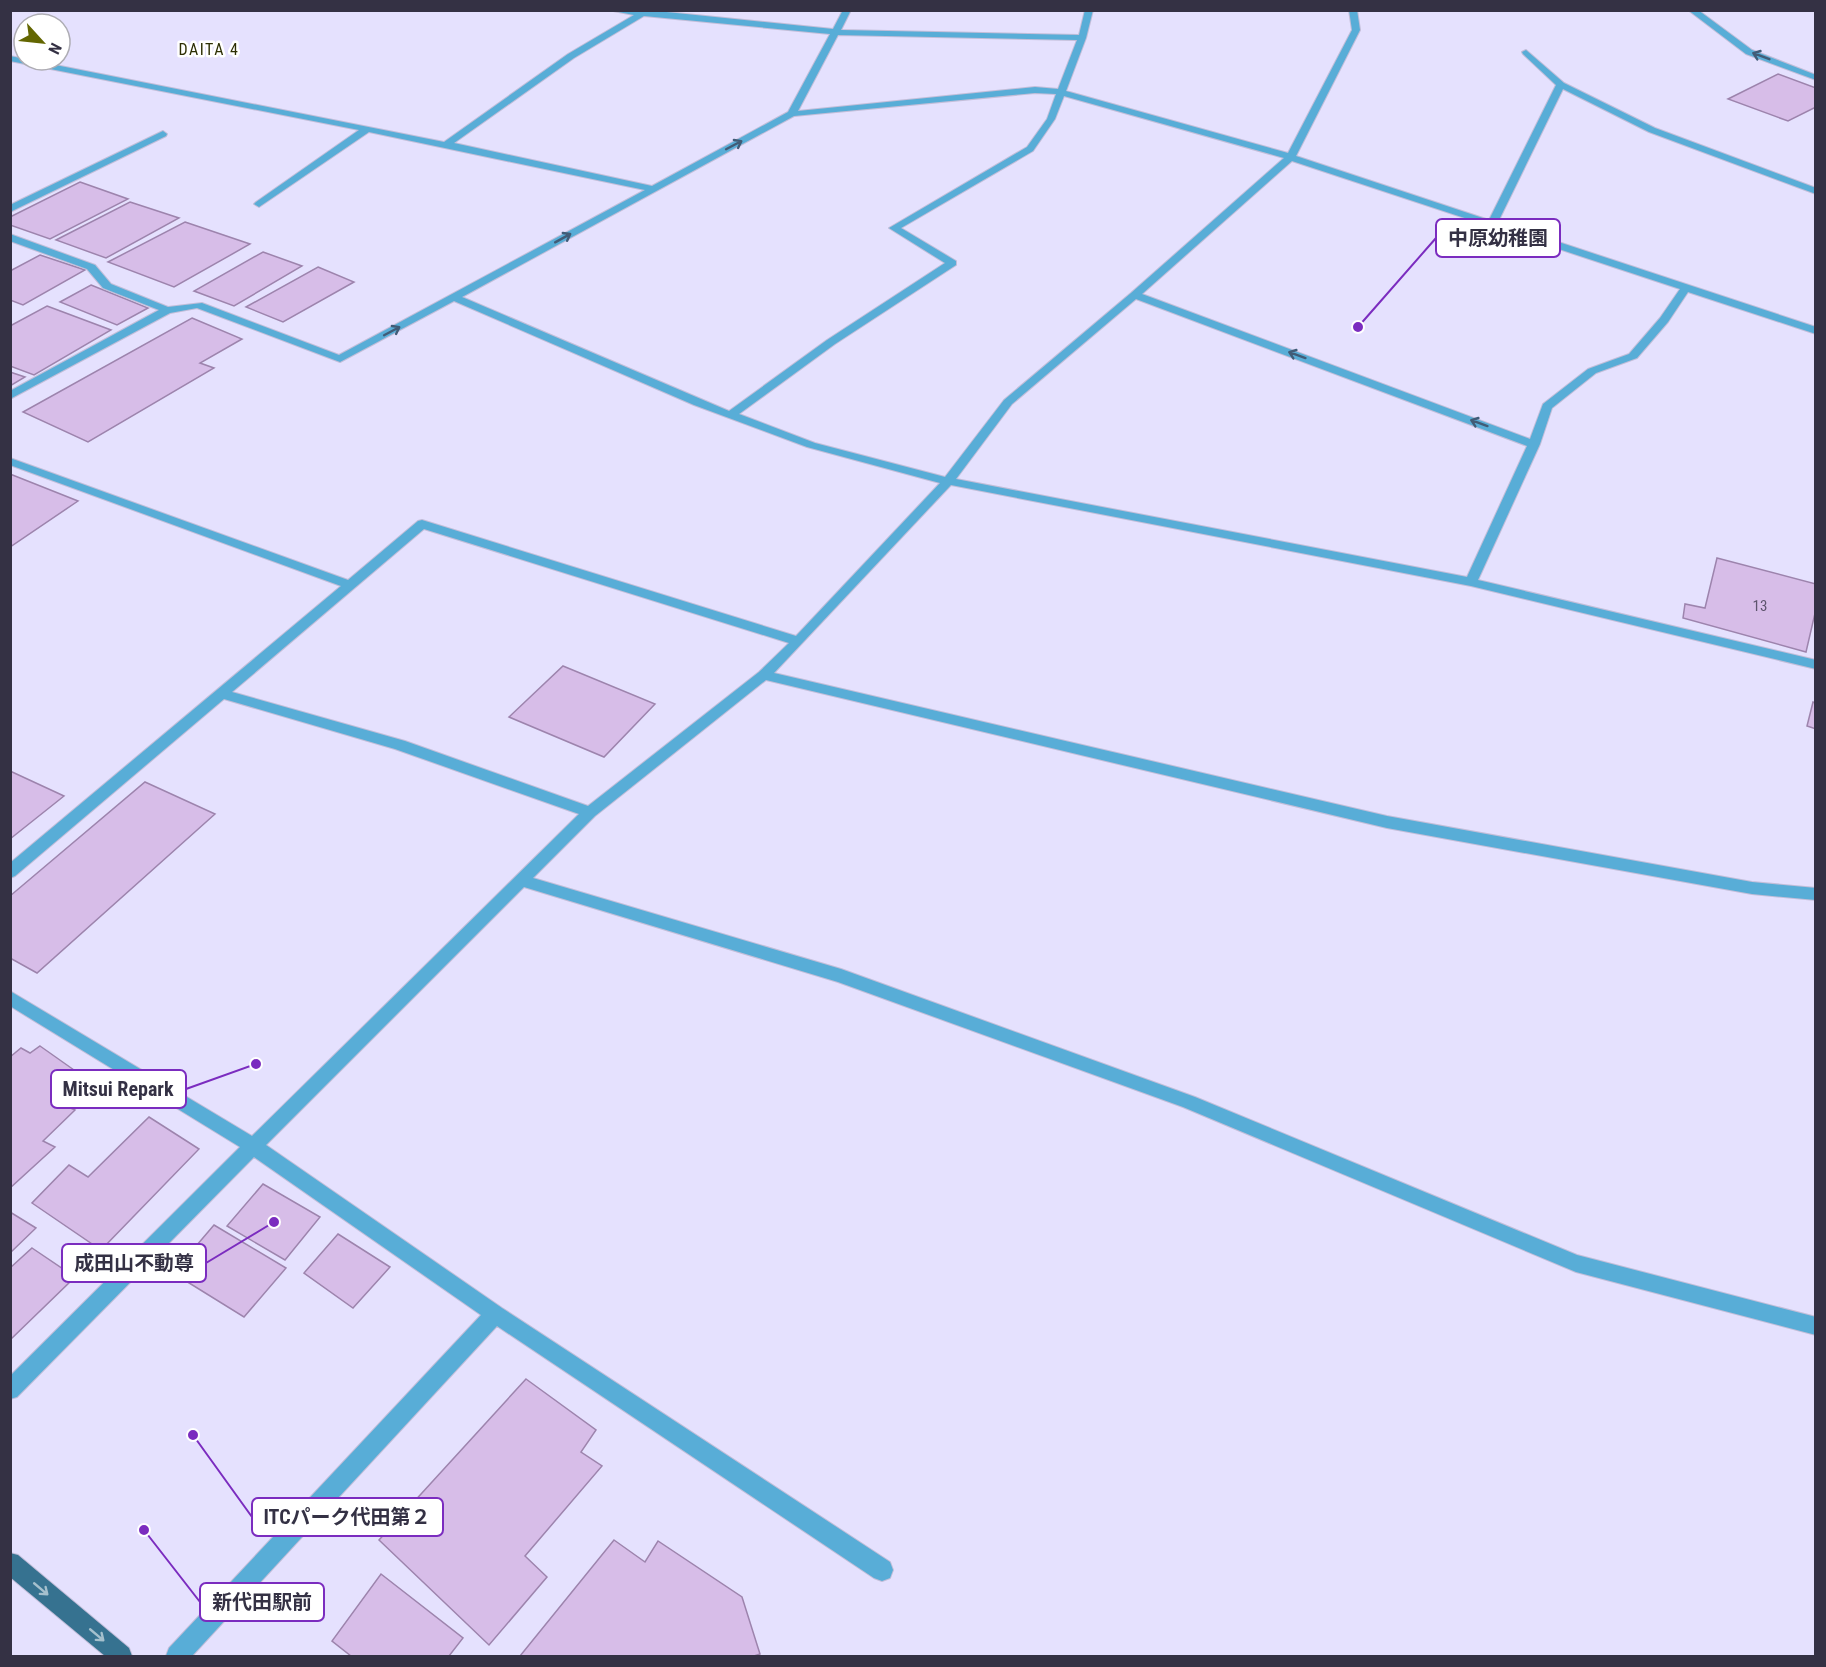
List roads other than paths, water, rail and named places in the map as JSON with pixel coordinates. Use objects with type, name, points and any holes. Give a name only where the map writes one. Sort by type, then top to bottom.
[{"type":"main road","points":[[10,1563],[121,1656]]},
{"type":"street","points":[[612,10],[834,32],[1082,38]]},
{"type":"street","points":[[792,114],[847,10]]},
{"type":"street","points":[[731,415],[831,342],[952,263],[894,228],[1030,149],[1051,119],[1082,38],[1089,10]]},
{"type":"street","points":[[10,1390],[590,812],[764,675],[799,641],[948,481],[1008,402],[1135,295],[1291,157],[1356,30],[1353,10]]},
{"type":"street","points":[[1692,10],[1749,52],[1815,78]]},
{"type":"street","points":[[447,144],[571,56],[644,12]]},
{"type":"street","points":[[1526,51],[1561,86],[1652,130],[1815,191]]},
{"type":"street","points":[[10,58],[447,144],[653,189]]},
{"type":"street","points":[[1492,224],[1561,86]]},
{"type":"street","points":[[10,396],[167,310],[198,304],[340,358],[455,298],[792,114],[1035,90],[1061,92],[1291,157],[1815,331]]},
{"type":"street","points":[[259,204],[367,129]]},
{"type":"street","points":[[10,209],[163,134]]},
{"type":"street","points":[[10,237],[91,267],[107,286],[167,310]]},
{"type":"street","points":[[1471,582],[1534,444],[1547,406],[1592,371],[1633,356],[1664,320],[1685,289]]},
{"type":"street","points":[[1135,295],[1534,444]]},
{"type":"street","points":[[455,298],[593,359],[811,445],[948,481],[1471,582],[1815,665]]},
{"type":"street","points":[[10,461],[348,584]]},
{"type":"street","points":[[10,872],[224,694],[348,584],[422,524],[799,641]]},
{"type":"street","points":[[764,675],[1387,822],[1752,888],[1815,894]]},
{"type":"street","points":[[224,694],[400,745],[590,812]]},
{"type":"street","points":[[522,880],[841,976],[1189,1102],[1576,1263],[1815,1326]]},
{"type":"street","points":[[10,998],[253,1146],[495,1314],[882,1570]]},
{"type":"street","points":[[177,1656],[495,1314]]},
{"type":"place","name":"中原幼稚園","points":[[1358,327]]},
{"type":"place","name":"Mitsui Repark","points":[[256,1064]]},
{"type":"place","name":"成田山不動尊","points":[[274,1222]]},
{"type":"place","name":"ITCパーク代田第２","points":[[193,1435]]},
{"type":"place","name":"新代田駅前","points":[[144,1530]]},
{"type":"district","name":"DAITA 4","points":[[209,49]]}]
